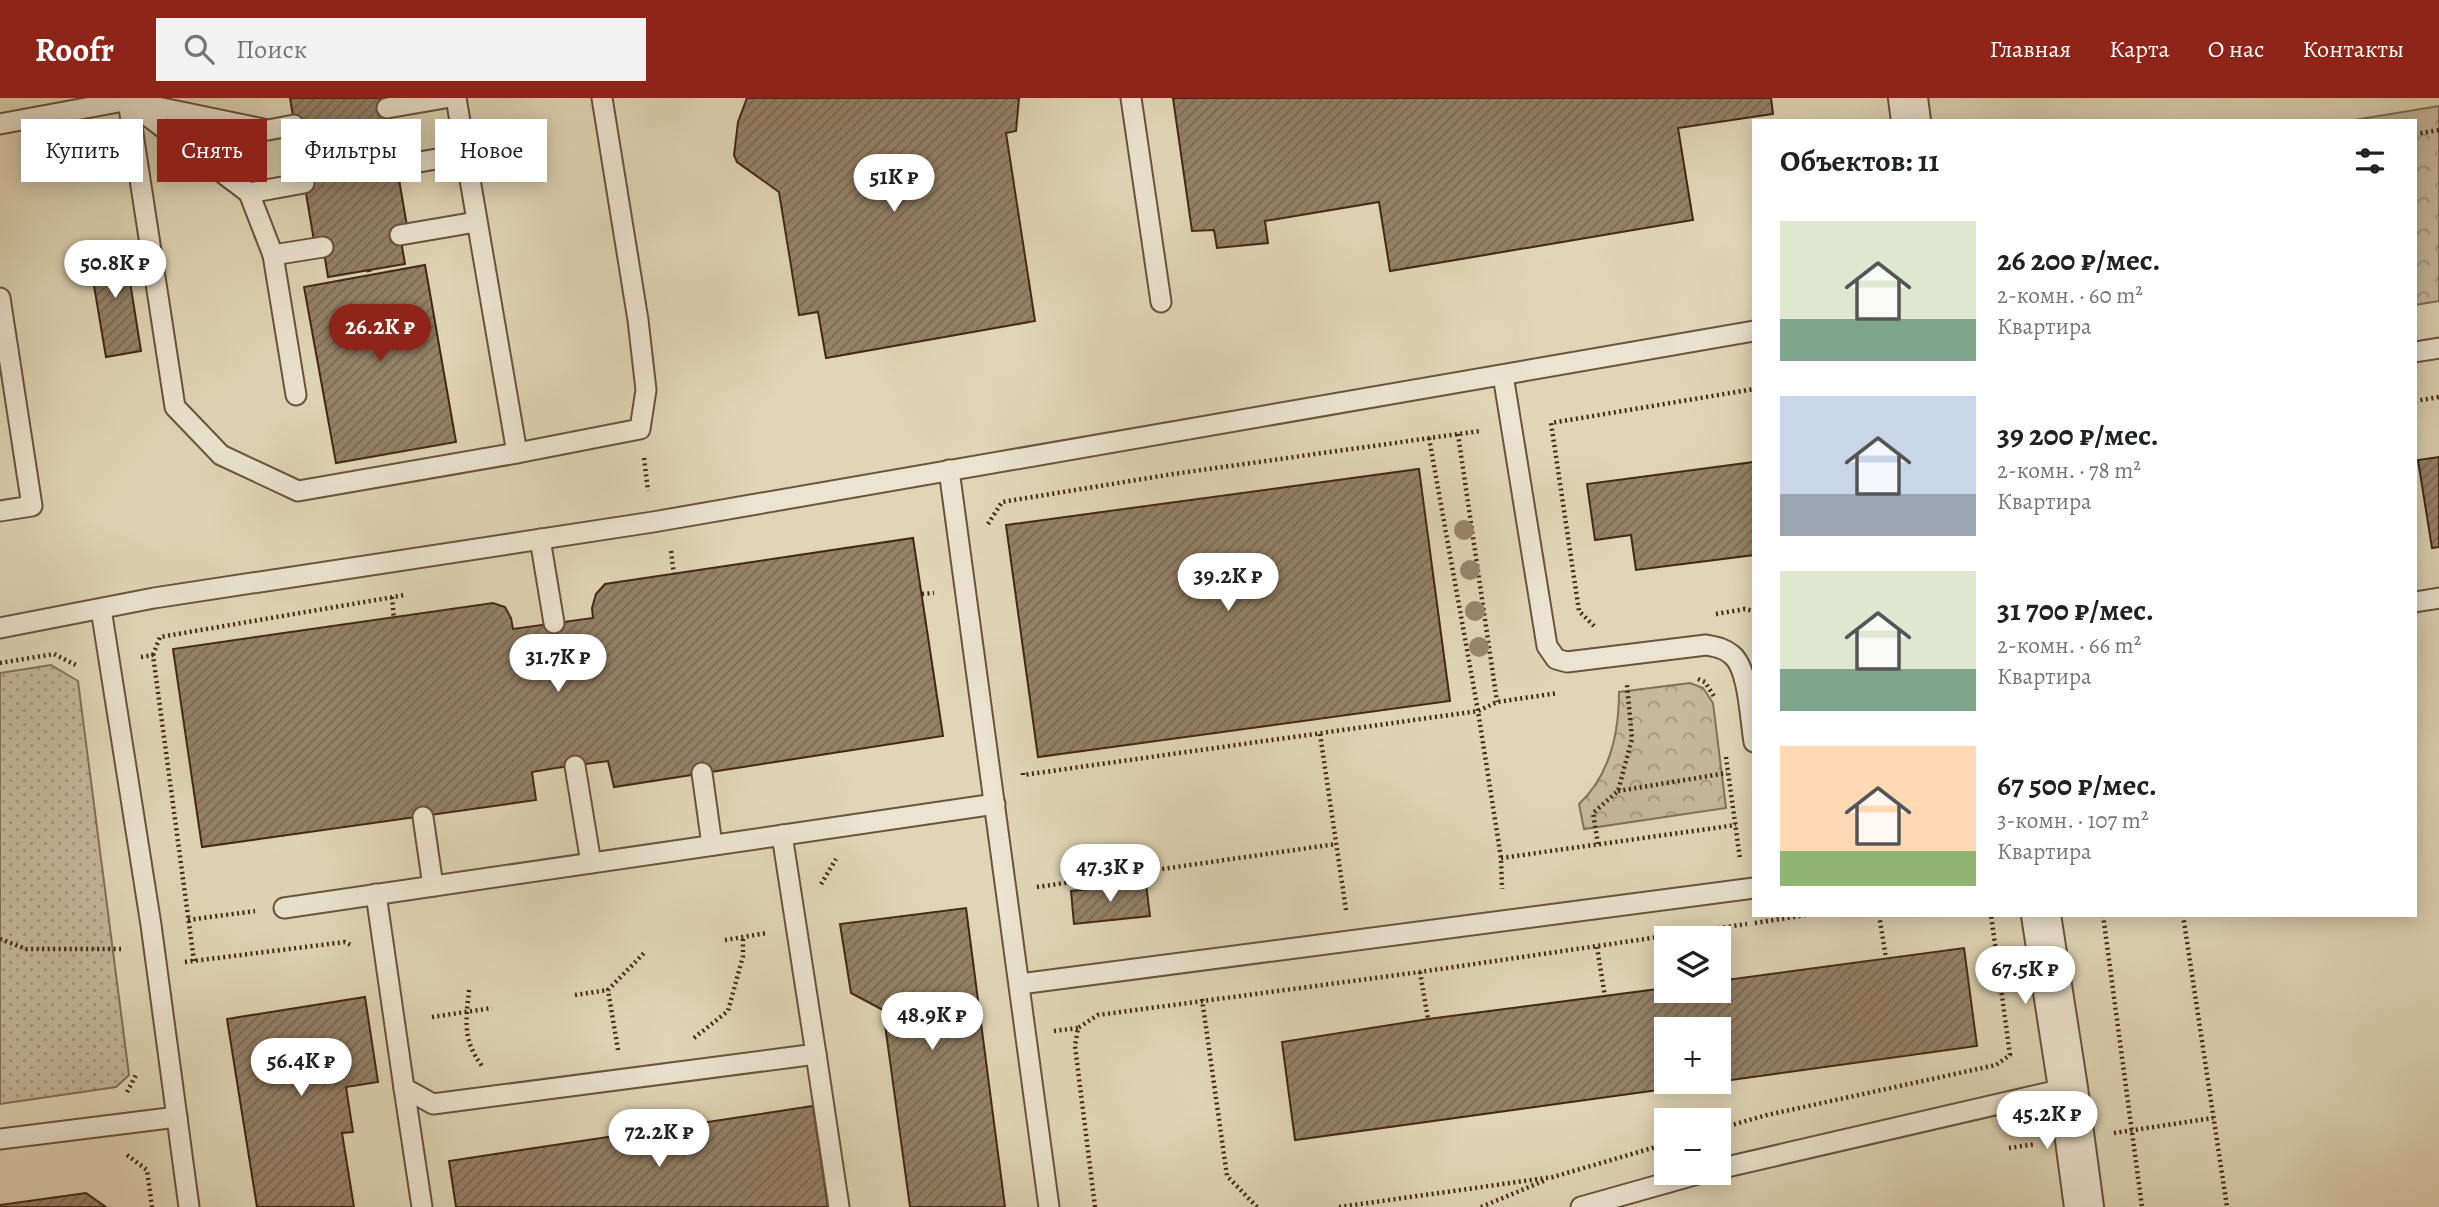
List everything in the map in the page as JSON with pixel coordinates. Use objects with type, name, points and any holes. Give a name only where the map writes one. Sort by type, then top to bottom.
[{"type":"street","points":[[1908,98],[1911,119]]},
{"type":"street","points":[[2040,917],[2084,1207]]},
{"type":"lane","points":[[387,108],[445,98]]},
{"type":"lane","points":[[456,98],[459,119]]},
{"type":"lane","points":[[135,99],[175,407],[221,455],[298,491],[640,429],[646,390],[638,320],[603,98]]},
{"type":"lane","points":[[1131,98],[1161,302]]},
{"type":"lane","points":[[0,124],[135,99],[268,130],[281,128]]},
{"type":"lane","points":[[135,99],[249,193],[273,255],[296,395]]},
{"type":"lane","points":[[470,182],[517,453]]},
{"type":"lane","points":[[249,193],[304,183]]},
{"type":"lane","points":[[400,235],[476,222]]},
{"type":"lane","points":[[273,255],[323,247]]},
{"type":"lane","points":[[0,298],[32,506],[0,511]]},
{"type":"lane","points":[[0,628],[168,596],[653,522],[1752,331]]},
{"type":"lane","points":[[2417,352],[2439,348]]},
{"type":"lane","points":[[1503,375],[1547,646],[1556,659],[1567,662],[1706,645],[1721,648],[1735,657],[1743,673],[1752,729]]},
{"type":"lane","points":[[949,470],[1049,1207]]},
{"type":"lane","points":[[540,539],[554,623]]},
{"type":"lane","points":[[2417,602],[2439,598]]},
{"type":"lane","points":[[101,610],[151,925],[189,1207]]},
{"type":"lane","points":[[575,766],[591,863]]},
{"type":"lane","points":[[702,773],[712,845]]},
{"type":"lane","points":[[284,908],[995,804]]},
{"type":"lane","points":[[423,817],[433,886]]},
{"type":"lane","points":[[782,835],[839,1207]]},
{"type":"lane","points":[[1020,984],[1749,888]]},
{"type":"lane","points":[[376,894],[422,1207]]},
{"type":"lane","points":[[404,1088],[433,1104],[816,1054]]},
{"type":"lane","points":[[1731,1166],[2068,1088]]},
{"type":"lane","points":[[0,1139],[177,1117]]},
{"type":"lane","points":[[1581,1207],[1659,1185]]},
{"type":"path","points":[[2417,134],[2439,130]]},
{"type":"path","points":[[1601,627],[1592,625],[1579,611],[1551,423],[1752,389]]},
{"type":"path","points":[[2417,401],[2439,397]]},
{"type":"path","points":[[984,530],[1002,502],[1173,474],[1510,427]]},
{"type":"path","points":[[640,429],[653,522]]},
{"type":"path","points":[[1458,434],[1497,702]]},
{"type":"path","points":[[1429,438],[1478,711],[1501,858],[1503,887],[1495,894]]},
{"type":"path","points":[[659,552],[671,550],[674,575]]},
{"type":"path","points":[[922,594],[934,593],[936,606]]},
{"type":"path","points":[[153,655],[160,636],[405,595]]},
{"type":"path","points":[[391,597],[394,619]]},
{"type":"path","points":[[1705,615],[1745,609],[1752,611]]},
{"type":"path","points":[[1688,676],[1705,682],[1721,708]]},
{"type":"path","points":[[1614,686],[1639,682]]},
{"type":"path","points":[[1618,791],[1632,739],[1627,684]]},
{"type":"path","points":[[1023,775],[1478,711],[1497,702],[1562,693]]},
{"type":"path","points":[[1320,734],[1347,914]]},
{"type":"path","points":[[1725,747],[1727,773],[1749,888],[1748,924]]},
{"type":"path","points":[[1021,761],[1025,788]]},
{"type":"path","points":[[1598,844],[1593,813],[1618,791],[1727,773]]},
{"type":"path","points":[[1501,858],[1736,825]]},
{"type":"path","points":[[1036,875],[1038,887],[1336,844]]},
{"type":"path","points":[[819,887],[834,859],[847,857]]},
{"type":"path","points":[[151,925],[284,908]]},
{"type":"path","points":[[1096,1207],[1075,1046],[1078,1028],[1098,1015],[1420,972],[1793,917]]},
{"type":"path","points":[[1879,917],[1885,958]]},
{"type":"path","points":[[1731,1125],[1996,1065],[2010,1055],[1991,917]]},
{"type":"path","points":[[2103,917],[2142,1207]]},
{"type":"path","points":[[2183,917],[2227,1207]]},
{"type":"path","points":[[0,939],[26,950],[121,949],[119,936]]},
{"type":"path","points":[[692,1070],[690,1041],[728,1011],[743,956],[743,937]]},
{"type":"path","points":[[194,961],[345,942],[361,949]]},
{"type":"path","points":[[1597,947],[1605,997]]},
{"type":"path","points":[[575,995],[608,990],[646,951]]},
{"type":"path","points":[[1420,972],[1428,1019]]},
{"type":"path","points":[[469,990],[465,1030],[476,1058],[504,1094]]},
{"type":"path","points":[[608,990],[623,1079]]},
{"type":"path","points":[[1202,1001],[1227,1176],[1257,1207]]},
{"type":"path","points":[[432,1017],[492,1008]]},
{"type":"path","points":[[123,1095],[130,1090],[138,1073],[136,1059]]},
{"type":"path","points":[[2102,1134],[2213,1118]]},
{"type":"path","points":[[2009,1148],[2048,1142]]},
{"type":"path","points":[[1481,1207],[1553,1177],[1654,1148]]},
{"type":"path","points":[[122,1151],[147,1170],[152,1207]]},
{"type":"path","points":[[1339,1207],[1553,1177]]},
{"type":"green space","points":[[2439,106],[2439,301],[2417,305],[2417,119],[2360,119]]},
{"type":"green space","points":[[51,665],[78,681],[129,1075],[116,1087],[0,1104],[0,673]]},
{"type":"green space","points":[[1690,683],[1703,688],[1713,703],[1726,808],[1584,829],[1579,804],[1598,780],[1611,752],[1617,723],[1619,692]]},
{"type":"building","points":[[290,98],[385,98],[389,119],[294,119]]},
{"type":"building","points":[[747,98],[1019,98],[1016,131],[1006,133],[1035,321],[826,358],[818,312],[799,315],[779,192],[737,162],[734,155],[738,122]]},
{"type":"building","points":[[1173,98],[1771,98],[1773,114],[1678,128],[1693,220],[1390,271],[1379,202],[1265,221],[1268,243],[1217,248],[1214,230],[1192,231]]},
{"type":"building","points":[[304,182],[399,182],[407,226],[400,235],[405,264],[328,277],[322,240],[314,241]]},
{"type":"building","points":[[124,244],[141,351],[106,357],[88,250]]},
{"type":"building","points":[[425,265],[456,442],[336,463],[304,287]]},
{"type":"building","points":[[2439,457],[2439,547],[2432,548],[2418,460]]},
{"type":"building","points":[[1752,462],[1752,555],[1636,570],[1631,535],[1595,540],[1587,484]]},
{"type":"building","points":[[1419,469],[1450,701],[1038,757],[1006,525]]},
{"type":"building","points":[[913,538],[943,736],[614,787],[608,761],[556,768],[532,772],[536,800],[202,847],[173,649],[493,603],[505,607],[513,629],[593,618],[592,608],[596,594],[605,584]]},
{"type":"building","points":[[1146,883],[1150,916],[1074,924],[1071,891]]},
{"type":"building","points":[[966,908],[1005,1207],[910,1207],[883,1010],[851,993],[840,924]]},
{"type":"building","points":[[1964,948],[1977,1046],[1731,1080],[1731,1017],[1654,1017],[1654,1091],[1295,1140],[1282,1042],[1428,1019],[1654,990],[1654,1003],[1731,1003],[1731,979]]},
{"type":"building","points":[[365,997],[378,1082],[346,1087],[353,1132],[342,1133],[354,1207],[257,1207],[227,1019]]},
{"type":"building","points":[[813,1106],[828,1207],[456,1207],[449,1161]]},
{"type":"building","points":[[86,1193],[106,1207],[0,1207],[0,1205]]}]
